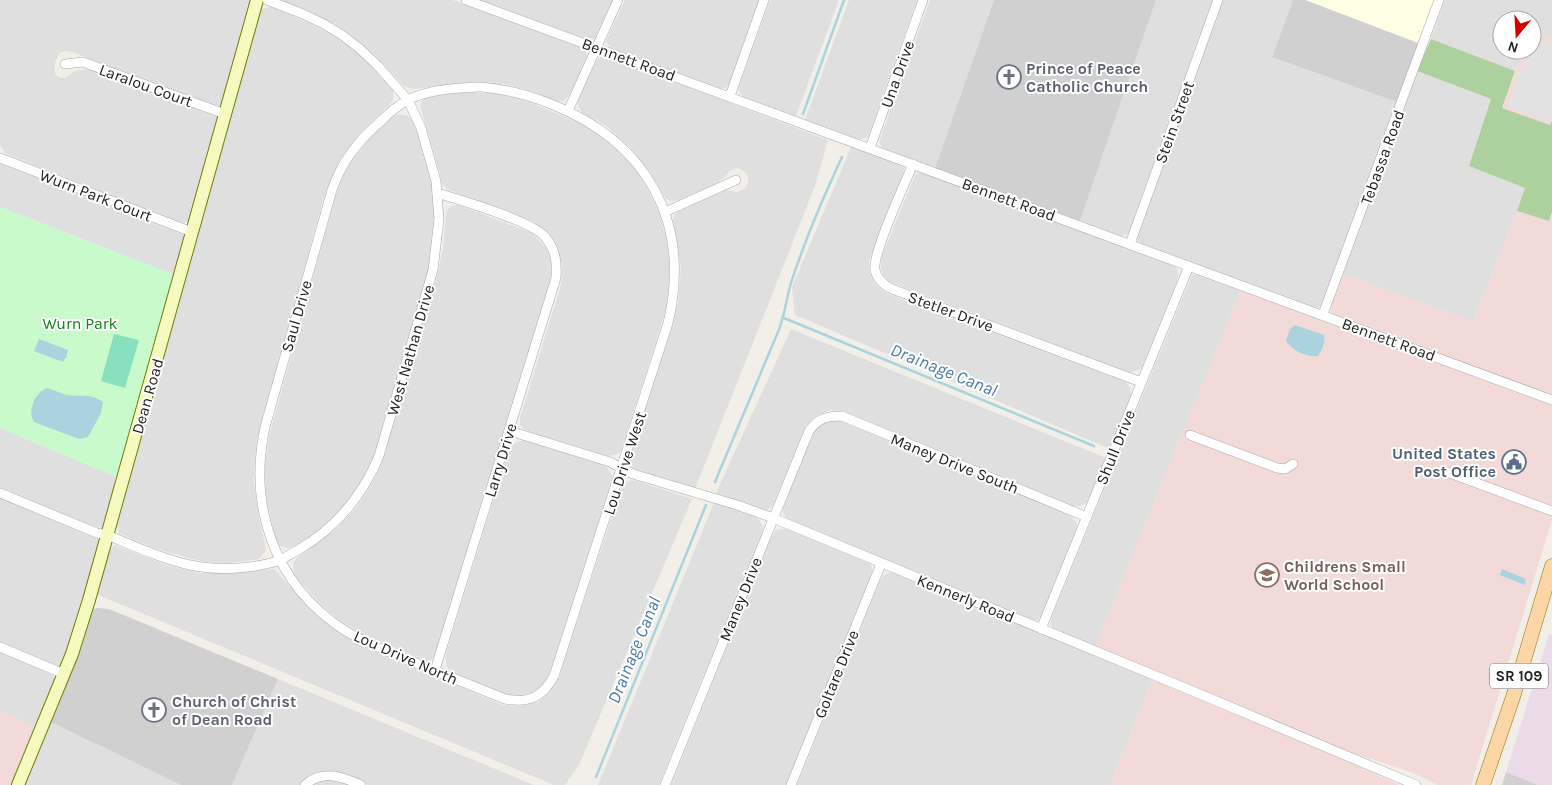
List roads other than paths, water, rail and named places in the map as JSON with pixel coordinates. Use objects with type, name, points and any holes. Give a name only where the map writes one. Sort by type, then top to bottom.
[{"type":"main road","name":"Dean Road","points":[[18,785],[64,674],[89,600],[257,0]]},
{"type":"main road","name":"SR 109","points":[[1483,785],[1513,697],[1552,566]]},
{"type":"street","name":"West Nathan Drive","points":[[267,0],[303,14],[342,34],[378,66],[408,100],[421,128],[436,181],[439,220],[434,270],[379,456],[373,469],[360,494],[335,523],[307,545],[279,561]]},
{"type":"street","name":"Bennett Road","points":[[466,0],[1323,314],[1552,400]]},
{"type":"street","points":[[568,111],[618,0]]},
{"type":"street","points":[[730,96],[764,0]]},
{"type":"street","name":"Una Drive","points":[[870,148],[923,0]]},
{"type":"street","name":"Stein Street","points":[[1130,244],[1218,0]]},
{"type":"street","name":"Tebassa Road","points":[[1323,314],[1439,0]]},
{"type":"street","name":"Laralou Court","points":[[65,64],[84,62],[225,114]]},
{"type":"street","name":"Saul Drive","points":[[279,561],[267,529],[260,492],[259,467],[265,427],[338,174],[357,143],[393,109],[408,100],[432,93],[458,89],[498,88],[536,98],[568,111]]},
{"type":"street","name":"Lou Drive West","points":[[530,699],[540,695],[549,686],[554,676],[622,469],[674,299],[675,265],[670,233],[665,212],[654,189],[631,156],[596,126],[568,111]]},
{"type":"street","name":"Wurn Park Court","points":[[0,158],[192,232]]},
{"type":"street","name":"Stetler Drive","points":[[913,164],[877,254],[876,271],[884,285],[1141,382]]},
{"type":"street","points":[[665,212],[736,180]]},
{"type":"street","name":"Larry Drive","points":[[435,670],[510,431],[556,278],[557,265],[553,248],[541,233],[529,226],[437,193]]},
{"type":"street","name":"Shull Drive","points":[[1042,629],[1189,266]]},
{"type":"street","name":"Maney Drive South","points":[[822,418],[842,416],[1087,517]]},
{"type":"street","name":"Maney Drive","points":[[665,785],[809,431],[814,423],[822,418]]},
{"type":"street","name":"Kennerly Road","points":[[510,431],[610,462],[633,474],[737,505],[773,518],[1416,785]]},
{"type":"street","points":[[1190,435],[1277,468],[1285,469],[1293,464]]},
{"type":"street","points":[[1447,472],[1552,511]]},
{"type":"street","points":[[0,493],[97,533],[107,535],[161,557],[192,566],[230,568],[279,561]]},
{"type":"street","name":"Lou Drive North","points":[[279,561],[287,574],[325,616],[344,630],[371,644],[505,699],[517,701],[530,699]]},
{"type":"street","name":"Goltare Drive","points":[[791,785],[881,564]]},
{"type":"street","points":[[0,647],[64,674]]},
{"type":"street","points":[[305,785],[317,777],[325,776],[346,779],[361,785]]},
{"type":"water","points":[[1295,325],[1324,335],[1324,343],[1318,356],[1300,353],[1286,341],[1290,329]]},
{"type":"water","points":[[39,339],[68,350],[66,359],[63,362],[34,351]]},
{"type":"water","points":[[47,388],[67,395],[94,397],[103,402],[101,413],[88,437],[79,439],[34,422],[31,413],[33,402],[39,393]]},
{"type":"water","points":[[1502,569],[1526,579],[1525,585],[1500,575]]},
{"type":"waterway","points":[[803,114],[844,0]]},
{"type":"waterway","name":"Drainage Canal","points":[[715,482],[780,326],[791,283],[802,251],[842,157]]},
{"type":"waterway","name":"Drainage Canal","points":[[784,318],[1094,446]]},
{"type":"waterway","name":"Drainage Canal","points":[[596,777],[706,505]]},
{"type":"place","name":"Prince of Peace Catholic Church","points":[[1009,77]]},
{"type":"place","name":"United States Post Office","points":[[1514,462]]},
{"type":"place","name":"Childrens Small World School","points":[[1267,575]]},
{"type":"place","name":"Church of Christ of Dean Road","points":[[154,710]]},
{"type":"park label","name":"Wurn Park","points":[[80,323]]}]
